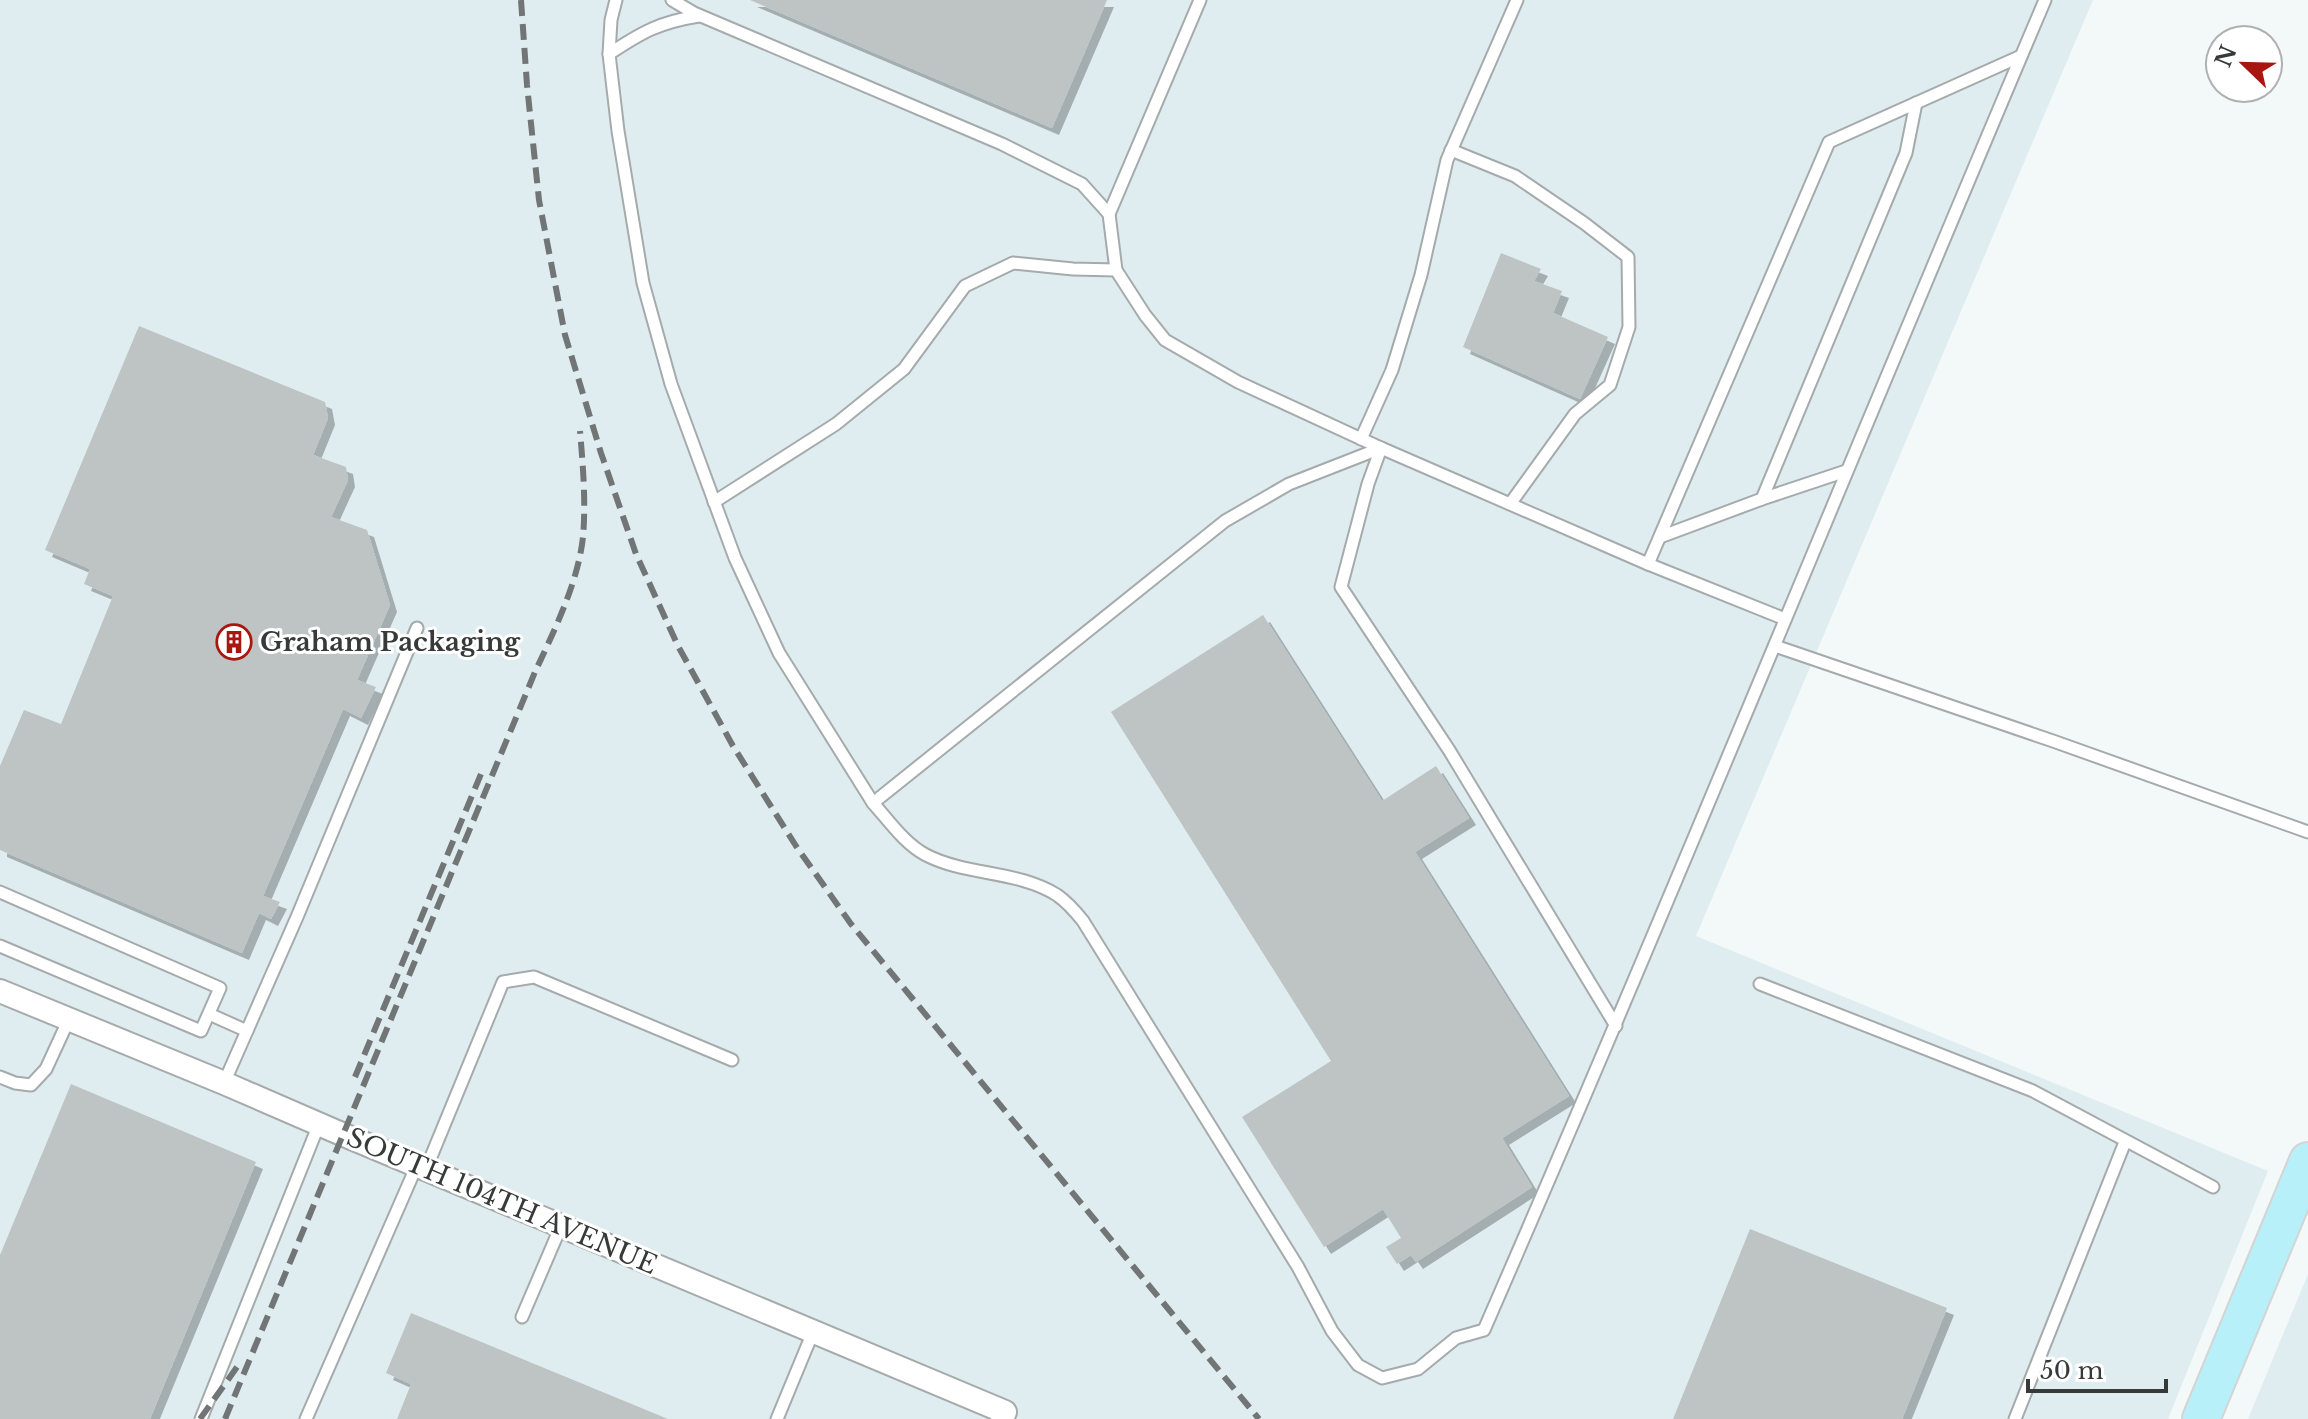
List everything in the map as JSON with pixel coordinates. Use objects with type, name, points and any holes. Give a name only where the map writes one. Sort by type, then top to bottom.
[{"type":"main road","points":[[2201,1419],[2306,1174]]},
{"type":"street","name":"SOUTH 104TH AVENUE","points":[[0,991],[1004,1415]]},
{"type":"lane","points":[[616,0],[609,54],[618,131],[643,283],[671,384],[714,502],[735,558],[779,653],[873,803],[910,844],[926,855],[952,864],[1024,881],[1058,895],[1070,905],[1083,921],[1298,1267],[1332,1331],[1358,1365],[1382,1378],[1418,1369],[1456,1338],[1484,1330],[1616,1026],[2045,0]]},
{"type":"lane","points":[[672,0],[699,16],[1002,144],[1082,184],[1109,214]]},
{"type":"lane","points":[[1200,0],[1109,214],[1116,270],[1165,340],[1238,382],[1361,439],[1648,564],[1785,619]]},
{"type":"lane","points":[[1361,439],[1392,370],[1421,275],[1447,160],[1517,0]]},
{"type":"lane","points":[[609,54],[653,27],[699,16]]},
{"type":"lane","points":[[1648,564],[1829,142],[2021,56]]},
{"type":"lane","points":[[1762,499],[1906,153],[1916,103]]},
{"type":"lane","points":[[1451,150],[1515,176],[1628,257],[1629,327],[1610,385],[1575,414],[1510,504]]},
{"type":"lane","points":[[714,502],[836,424],[904,369],[965,286],[1013,263],[1116,270]]},
{"type":"lane","points":[[873,803],[1225,521],[1289,484],[1381,448]]},
{"type":"lane","points":[[1381,448],[1368,484],[1341,587],[1449,750],[1616,1026]]},
{"type":"lane","points":[[1660,537],[1846,471]]},
{"type":"lane","points":[[224,1083],[417,628]]},
{"type":"lane","points":[[1775,646],[2308,832]]},
{"type":"lane","points":[[0,892],[220,988],[201,1031],[0,946]]},
{"type":"lane","points":[[306,1419],[503,982],[534,977],[732,1060]]},
{"type":"lane","points":[[1760,984],[2033,1091],[2213,1187]]},
{"type":"lane","points":[[209,1014],[247,1031]]},
{"type":"lane","points":[[0,1077],[31,1085],[46,1069],[69,1019]]},
{"type":"lane","points":[[201,1419],[319,1124]]},
{"type":"lane","points":[[2015,1419],[2125,1142]]},
{"type":"lane","points":[[522,1317],[561,1226]]},
{"type":"lane","points":[[777,1419],[813,1332]]},
{"type":"shaded area","points":[[0,0],[2093,0],[1696,936],[2268,1171],[2168,1419],[0,1419]]},
{"type":"shaded area","points":[[2308,1274],[2308,1419],[2248,1419]]},
{"type":"building","points":[[750,0],[1107,0],[1052,128]]},
{"type":"building","points":[[1501,253],[1541,269],[1534,281],[1562,291],[1553,313],[1608,337],[1580,399],[1463,347]]},
{"type":"building","name":"Graham Packaging","points":[[139,326],[325,402],[328,418],[313,455],[346,467],[348,480],[331,517],[367,530],[390,605],[357,680],[376,687],[361,718],[343,709],[263,896],[280,902],[271,919],[259,913],[242,953],[0,850],[0,766],[24,710],[61,724],[113,596],[84,584],[90,569],[45,550]]},
{"type":"building","points":[[1263,615],[1382,801],[1436,766],[1469,818],[1415,852],[1569,1096],[1502,1138],[1532,1187],[1416,1262],[1411,1255],[1397,1264],[1386,1247],[1401,1238],[1383,1209],[1324,1247],[1242,1117],[1331,1061],[1111,712]]},
{"type":"building","points":[[71,1084],[256,1162],[150,1419],[0,1419],[0,1255]]},
{"type":"building","points":[[1750,1229],[1947,1308],[1902,1419],[1673,1419]]},
{"type":"building","points":[[411,1313],[668,1419],[397,1419],[411,1384],[386,1373]]},
{"type":"railway","points":[[521,0],[539,200],[565,335],[636,554],[678,646],[733,746],[796,846],[851,924],[1259,1419]]},
{"type":"railway","points":[[225,1419],[571,589],[584,524],[580,431]]},
{"type":"railway","points":[[355,1077],[481,774]]},
{"type":"railway","points":[[200,1419],[237,1367]]},
{"type":"place","name":"Graham Packaging","points":[[234,642]]}]
